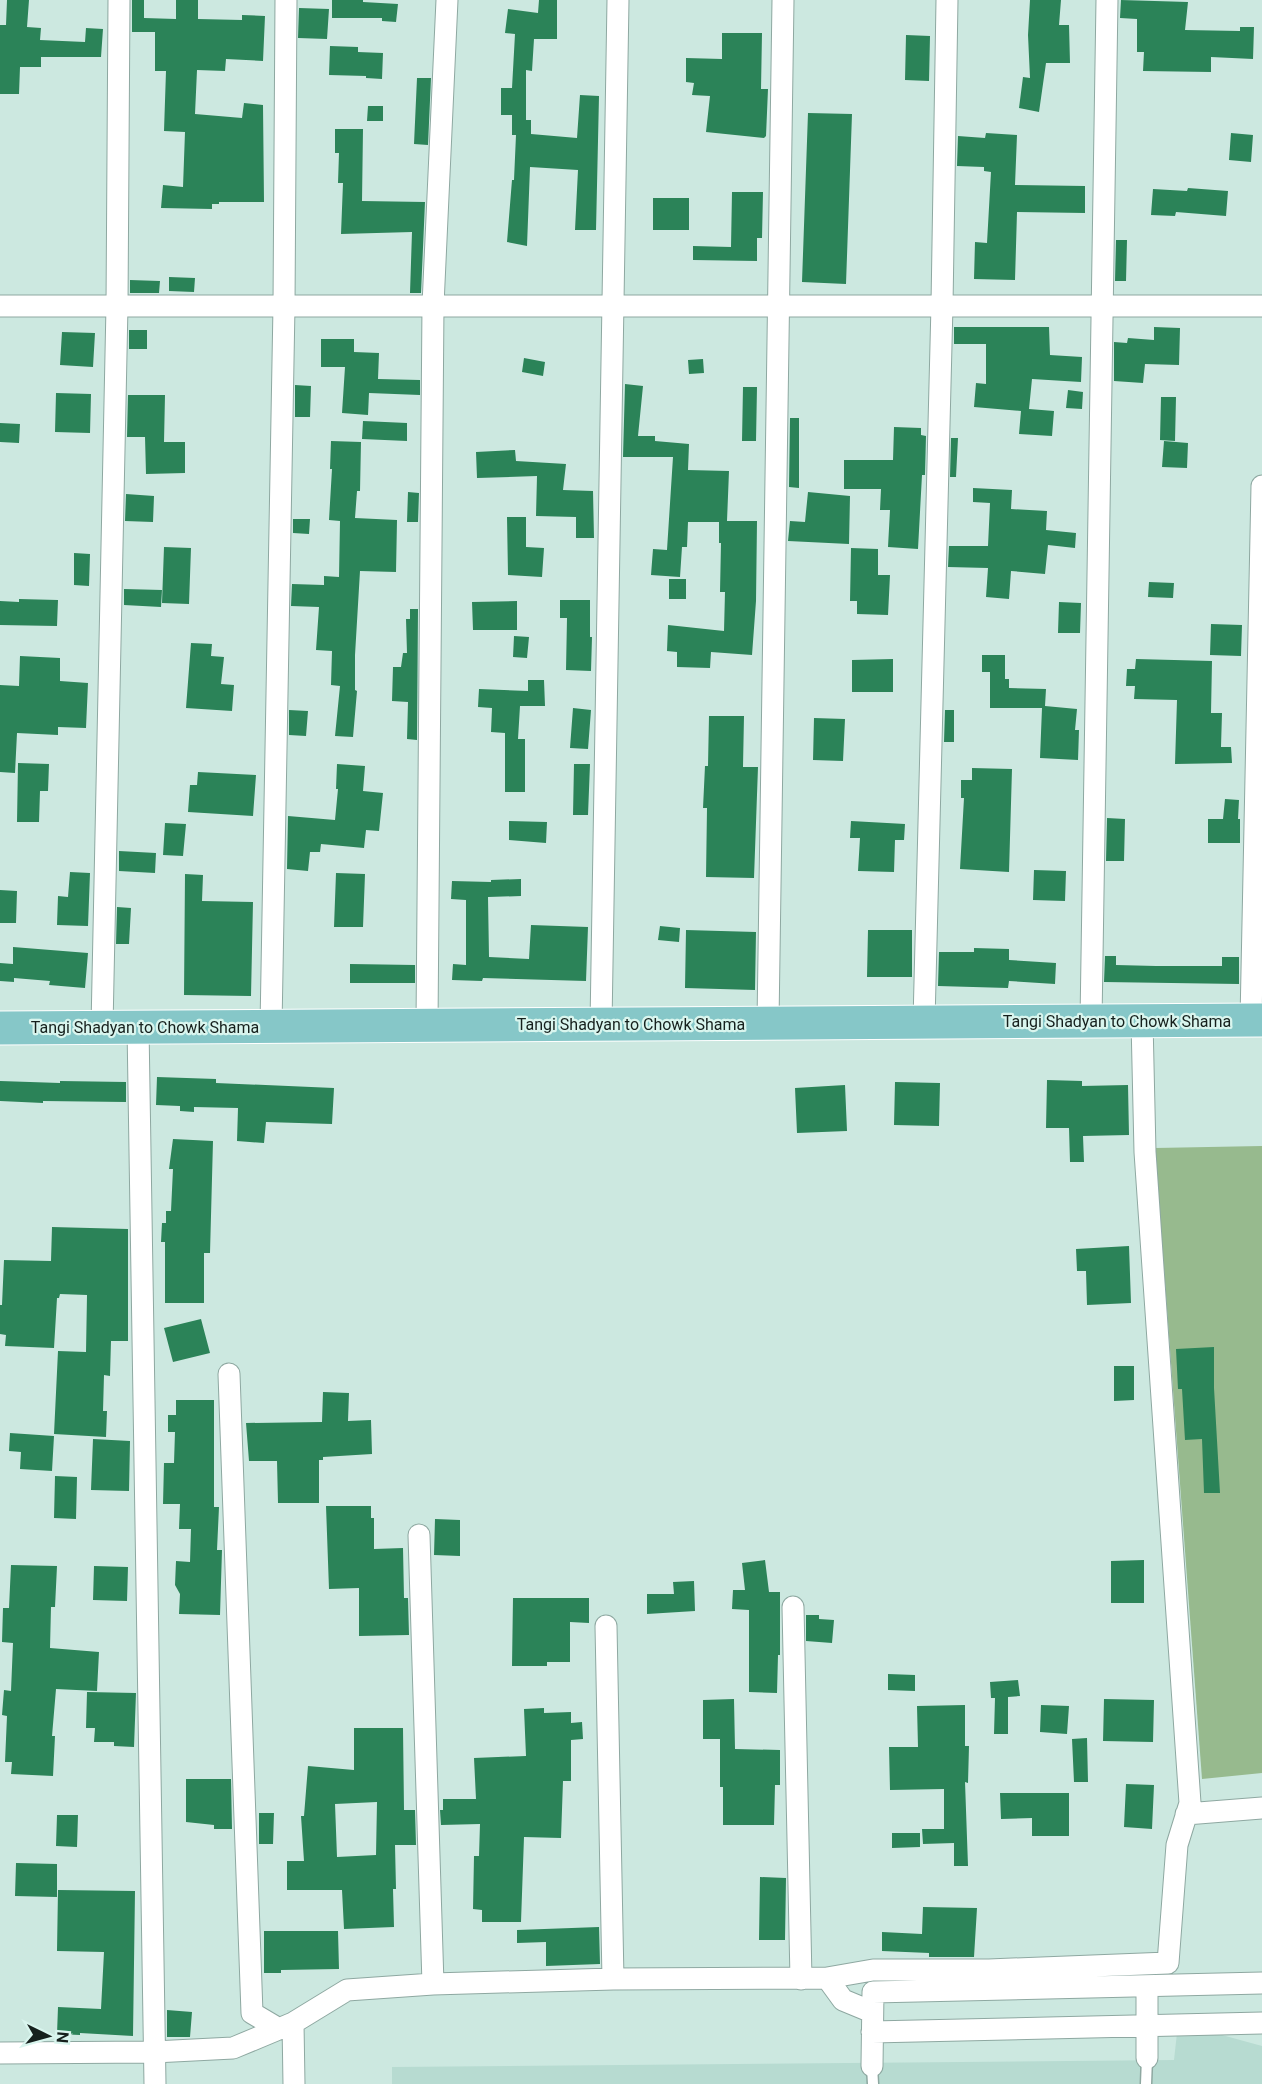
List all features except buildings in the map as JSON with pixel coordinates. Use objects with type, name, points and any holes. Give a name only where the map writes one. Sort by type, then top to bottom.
[{"type":"main road","name":"Tangi Shadyan to Chowk Shama","points":[[0,1028],[1257,1020]]},
{"type":"street","points":[[102,1027],[117,306],[119,0]]},
{"type":"street","points":[[271,1026],[284,306],[286,0]]},
{"type":"street","points":[[427,1024],[433,305],[447,0]]},
{"type":"street","points":[[601,1024],[618,0]]},
{"type":"street","points":[[768,1023],[783,0]]},
{"type":"street","points":[[924,1022],[942,305],[947,0]]},
{"type":"street","points":[[1091,1021],[1107,0]]},
{"type":"street","points":[[0,306],[1262,306]]},
{"type":"street","points":[[1257,1020],[1262,486]]},
{"type":"street","points":[[0,2053],[154,2052],[233,2048],[286,2026],[347,1990],[433,1984],[613,1979],[801,1979],[827,1978],[873,1970],[989,1970],[1168,1963],[1177,1845],[1190,1803],[1145,1152],[1142,1021]]},
{"type":"street","points":[[138,1027],[155,2084]]},
{"type":"street","points":[[230,1374],[252,2013],[286,2026]]},
{"type":"street","points":[[419,1535],[433,1984]]},
{"type":"street","points":[[793,1607],[801,1979]]},
{"type":"street","points":[[606,1626],[613,1979]]},
{"type":"street","points":[[1186,1815],[1262,1808]]},
{"type":"street","points":[[827,1978],[843,2000],[872,2022],[1147,2025],[1262,2023]]},
{"type":"street","points":[[873,2075],[873,1992],[1262,1983]]},
{"type":"street","points":[[1147,1986],[1147,2058]]},
{"type":"street","points":[[286,2026],[294,2084]]},
{"type":"lane","points":[[1146,2084],[1147,2058]]},
{"type":"shaded area","points":[[1211,2032],[1262,2046],[1262,2084],[392,2084],[392,2067],[1174,2060],[1177,2033]]},
{"type":"green space","points":[[1262,1146],[1262,1773],[1202,1779],[1155,1148]]}]
